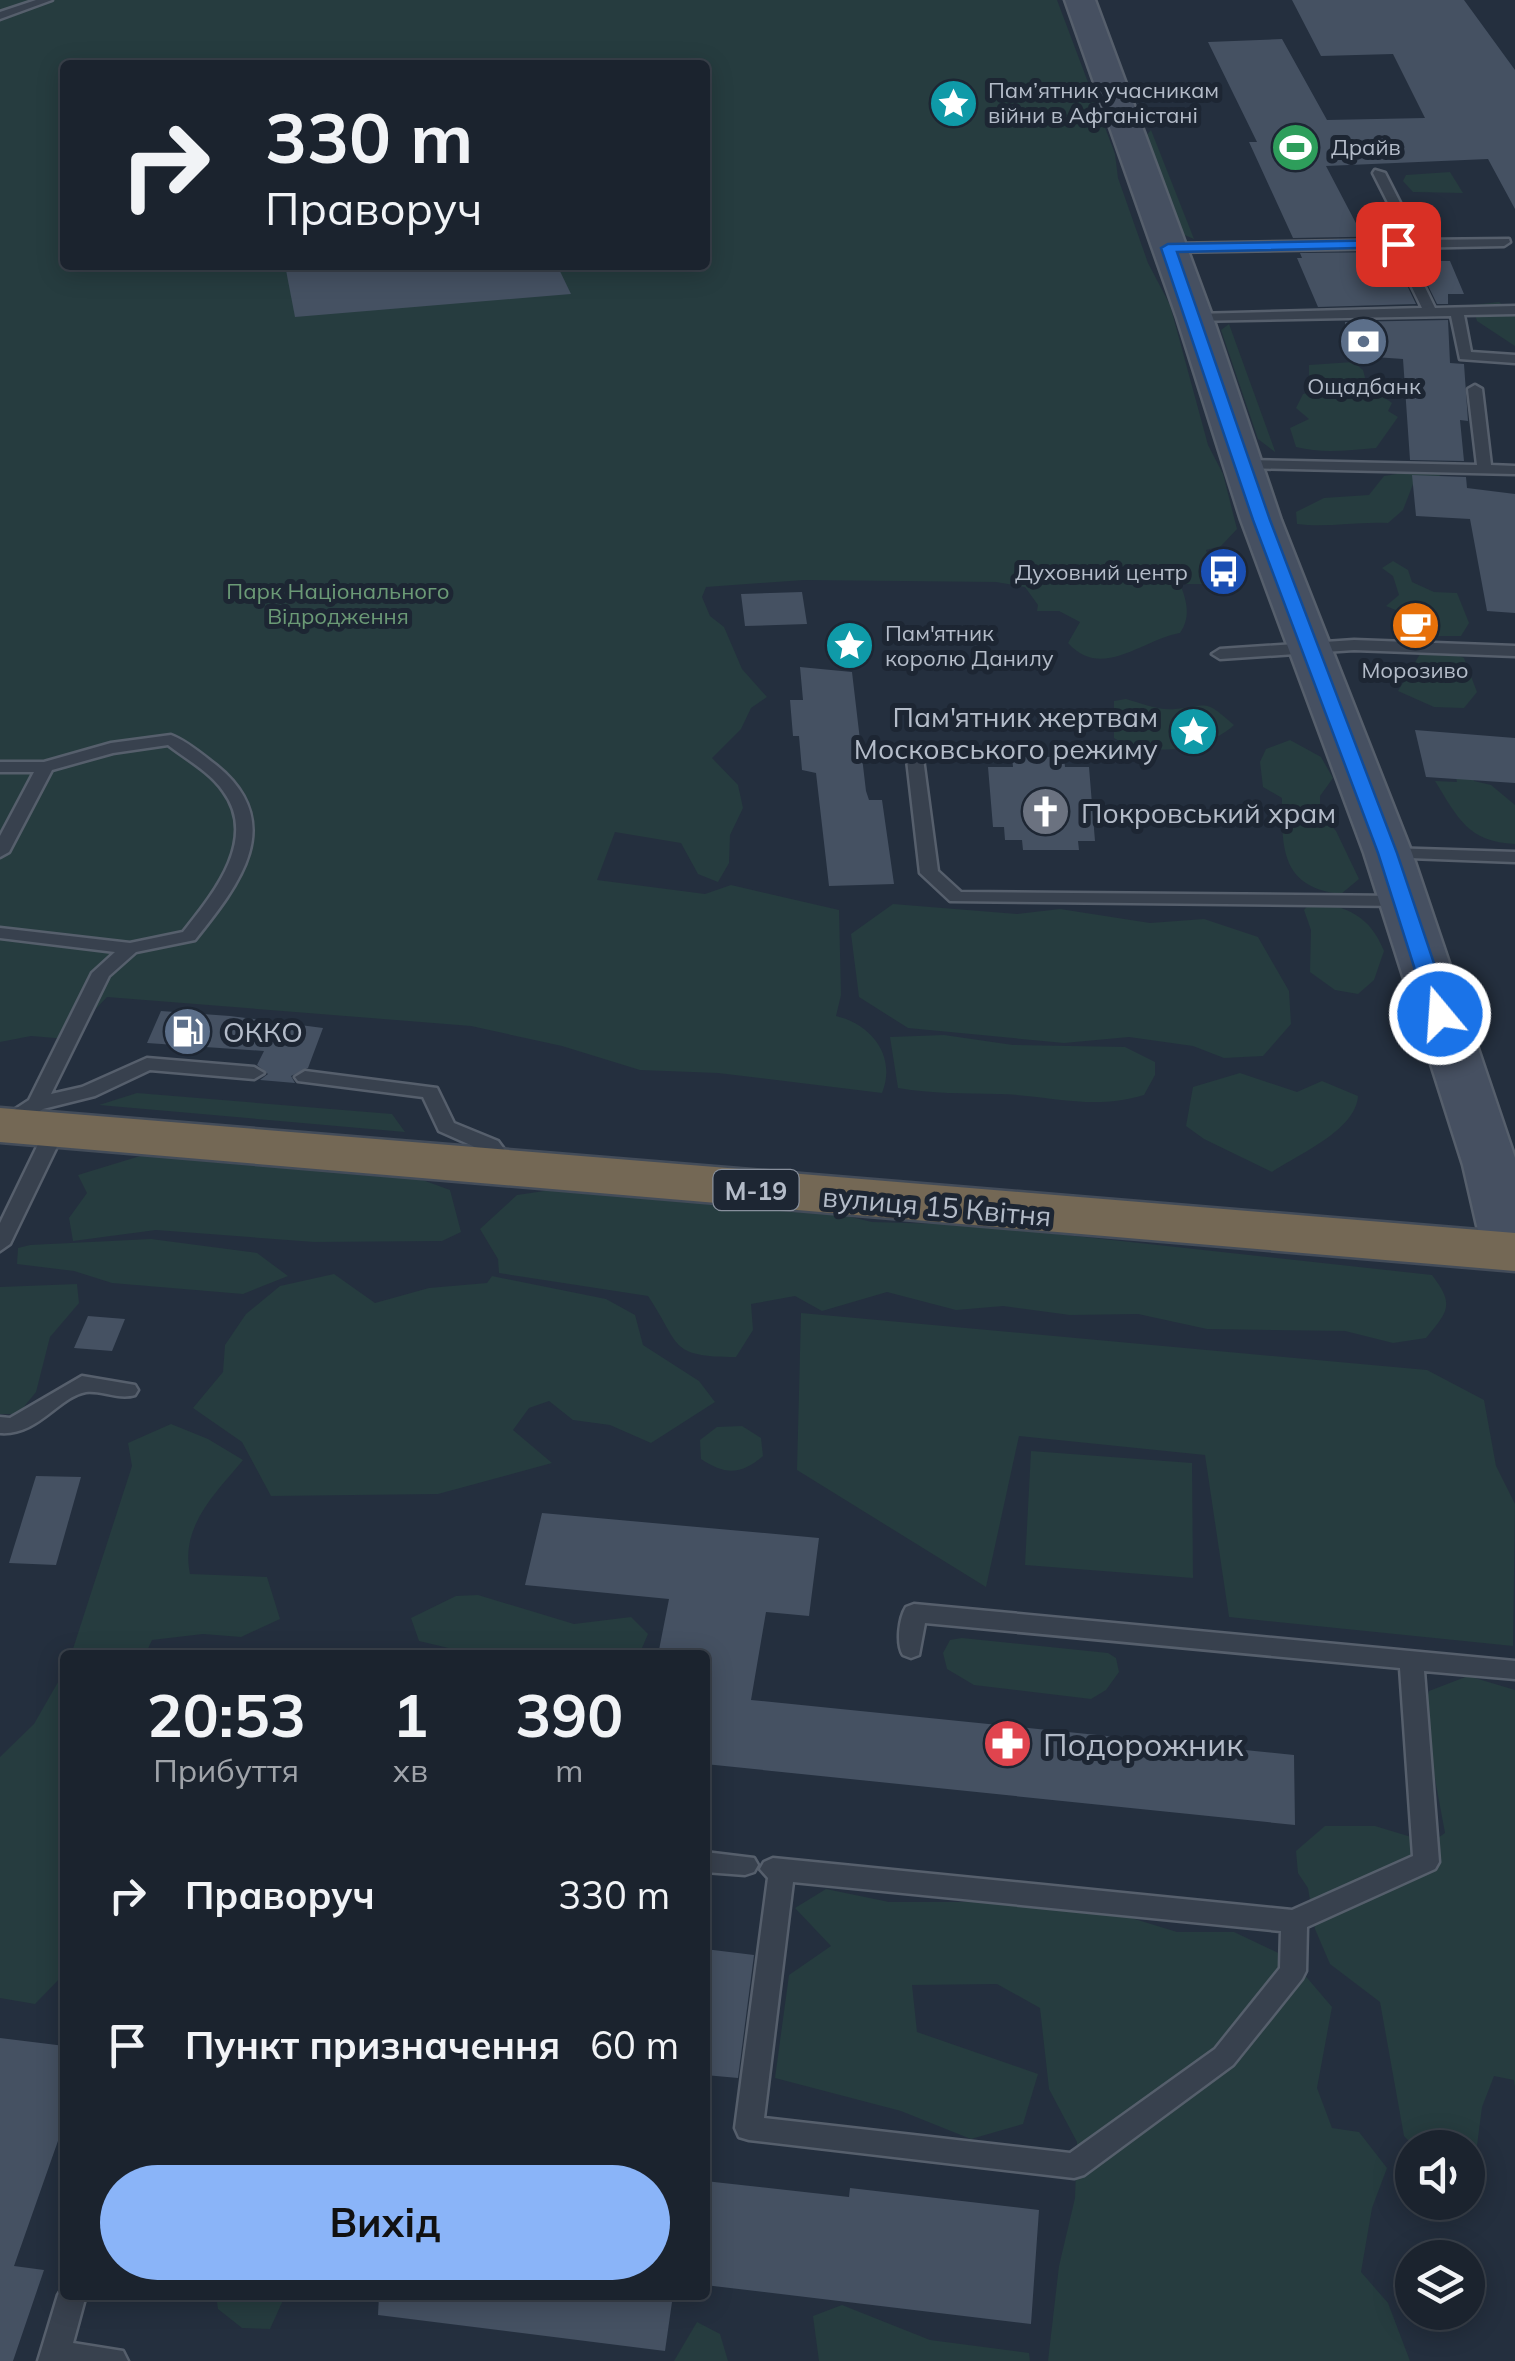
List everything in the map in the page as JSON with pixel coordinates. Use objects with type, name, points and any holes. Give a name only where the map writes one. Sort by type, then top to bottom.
[{"type":"highway","name":"вулиця 15 Квітня","points":[[24,1121],[508,1168],[1513,1252]]},
{"type":"main road","points":[[1080,0],[1140,120],[1168,248],[1243,464],[1388,853],[1490,1165],[1513,1252]]},
{"type":"lane","points":[[0,7],[22,0]]},
{"type":"lane","points":[[0,16],[47,0]]},
{"type":"lane","points":[[1378,173],[1415,244]]},
{"type":"lane","points":[[1168,248],[1504,242]]},
{"type":"lane","points":[[1398,244],[1431,312]]},
{"type":"lane","points":[[1195,318],[1515,310]]},
{"type":"lane","points":[[1457,312],[1465,356],[1515,359]]},
{"type":"lane","points":[[1475,389],[1484,467]]},
{"type":"lane","points":[[1243,464],[1515,470]]},
{"type":"lane","points":[[1220,654],[1312,646],[1515,651]]},
{"type":"lane","points":[[0,768],[46,767],[111,748],[171,740],[233,790],[248,832],[239,864],[214,906],[189,936],[130,948],[0,933]]},
{"type":"lane","points":[[914,752],[928,872],[956,897],[1402,901]]},
{"type":"lane","points":[[0,852],[46,767]]},
{"type":"lane","points":[[1388,853],[1515,857]]},
{"type":"lane","points":[[0,1244],[24,1121],[101,974],[130,948]]},
{"type":"lane","points":[[24,1121],[147,1064],[254,1073]]},
{"type":"lane","points":[[304,1077],[430,1092],[446,1128],[491,1146],[508,1168]]},
{"type":"lane","points":[[0,1425],[13,1426],[82,1384],[128,1390]]},
{"type":"lane","points":[[911,1649],[914,1613],[1515,1670]]},
{"type":"lane","points":[[1294,1921],[1293,1971],[1224,2058],[1074,2166],[748,2128],[777,1870],[1294,1921],[1426,1862],[1411,1660]]},
{"type":"lane","points":[[710,1862],[744,1865]]},
{"type":"lane","points":[[71,2300],[54,2358],[114,2361]]},
{"type":"green space","name":"Парк Національного Відродження","points":[[0,0],[1057,0],[1115,154],[1118,178],[1148,263],[1170,305],[1208,445],[1223,474],[1237,529],[1221,546],[1206,550],[1216,584],[1180,584],[1187,609],[1180,633],[1109,658],[1081,654],[1068,643],[1080,622],[1059,611],[1037,611],[1038,605],[1025,587],[996,582],[804,580],[706,587],[702,597],[710,616],[724,627],[742,669],[767,697],[751,708],[741,729],[712,758],[738,785],[743,808],[730,835],[729,863],[718,882],[698,874],[681,843],[615,832],[597,880],[705,894],[731,885],[839,910],[841,995],[836,1016],[860,1026],[878,1044],[886,1066],[882,1093],[718,1073],[640,1070],[562,1046],[471,1026],[107,997],[67,1039],[31,1036],[0,1042]]},
{"type":"green space","points":[[1151,130],[1194,239],[1182,234],[1145,137]]},
{"type":"green space","points":[[1450,172],[1463,193],[1413,192],[1403,181],[1406,175]]},
{"type":"green space","points":[[1499,302],[1515,315],[1515,346],[1477,321],[1472,305]]},
{"type":"green space","points":[[1229,324],[1275,452],[1258,439],[1221,330]]},
{"type":"green space","points":[[1353,362],[1363,370],[1367,385],[1392,403],[1388,411],[1398,417],[1376,448],[1326,451],[1296,447],[1290,428],[1309,419],[1296,408],[1303,394],[1320,390],[1309,376],[1309,365]]},
{"type":"green space","points":[[1434,468],[1443,473],[1434,480],[1415,479],[1403,510],[1388,523],[1297,524],[1296,512],[1324,498],[1369,495],[1384,476]]},
{"type":"green space","points":[[1393,561],[1408,570],[1412,582],[1434,592],[1457,593],[1469,623],[1461,636],[1429,636],[1424,622],[1386,606],[1399,595],[1393,576],[1382,568]]},
{"type":"green space","points":[[1423,649],[1443,649],[1464,658],[1477,692],[1464,708],[1434,707],[1398,691]]},
{"type":"green space","points":[[1126,699],[1163,709],[1207,706],[1234,725],[1192,746],[1142,748],[1114,738],[1114,701]]},
{"type":"green space","points":[[1290,740],[1321,757],[1333,778],[1320,796],[1320,813],[1336,831],[1359,879],[1341,894],[1306,883],[1296,873],[1285,848],[1282,798],[1263,787],[1260,762],[1266,749]]},
{"type":"green space","points":[[1447,744],[1467,753],[1474,781],[1491,785],[1515,805],[1515,844],[1475,833],[1451,806],[1435,781],[1457,782]]},
{"type":"green space","points":[[1312,901],[1336,906],[1365,921],[1384,951],[1374,980],[1358,994],[1335,990],[1310,972],[1311,930],[1304,910]]},
{"type":"green space","points":[[893,904],[1017,914],[1060,909],[1150,923],[1204,919],[1258,937],[1289,991],[1291,1024],[1263,1056],[1224,1058],[1193,1046],[1129,1037],[1064,1043],[908,1028],[859,997],[851,934]]},
{"type":"green space","points":[[944,1035],[1013,1045],[1125,1047],[1155,1062],[1155,1075],[1144,1095],[1107,1102],[898,1088],[890,1037]]},
{"type":"green space","points":[[1240,1073],[1297,1092],[1322,1081],[1358,1096],[1348,1120],[1337,1130],[1272,1172],[1186,1126],[1193,1087]]},
{"type":"green space","points":[[137,1093],[392,1114],[405,1132],[99,1105]]},
{"type":"green space","points":[[163,1149],[398,1171],[450,1190],[461,1232],[442,1241],[314,1242],[156,1230],[73,1241],[69,1218],[87,1193],[78,1175]]},
{"type":"green space","points":[[704,1185],[766,1208],[822,1210],[872,1222],[976,1225],[1432,1275],[1444,1294],[1446,1308],[1426,1338],[1393,1343],[1345,1331],[1207,1329],[1138,1314],[1070,1315],[1003,1306],[956,1310],[887,1292],[822,1311],[795,1296],[751,1304],[753,1330],[736,1357],[714,1356],[687,1351],[679,1345],[648,1296],[499,1273],[498,1259],[480,1229],[517,1195],[565,1188]]},
{"type":"green space","points":[[151,1239],[257,1253],[288,1276],[243,1294],[112,1283],[74,1271],[17,1264],[18,1248],[30,1245]]},
{"type":"green space","points":[[334,1274],[375,1303],[429,1288],[487,1283],[492,1276],[606,1299],[635,1315],[643,1345],[699,1381],[715,1402],[651,1443],[610,1425],[573,1420],[549,1401],[529,1408],[513,1430],[552,1463],[438,1494],[271,1496],[242,1442],[193,1408],[223,1372],[225,1345],[246,1314],[280,1286]]},
{"type":"green space","points":[[77,1284],[79,1303],[50,1337],[36,1392],[18,1414],[0,1414],[0,1287]]},
{"type":"green space","points":[[801,1313],[1427,1370],[1484,1400],[1496,1466],[1515,1504],[1513,1646],[1229,1617],[1205,1455],[1019,1436],[986,1587],[797,1470]]},
{"type":"green space","points":[[171,1424],[208,1439],[243,1460],[211,1498],[195,1526],[188,1557],[190,1574],[267,1577],[280,1619],[241,1637],[203,1634],[152,1640],[147,1650],[73,1650],[132,1466],[128,1443]]},
{"type":"green space","points":[[742,1426],[761,1438],[763,1456],[733,1471],[701,1459],[700,1440],[717,1427]]},
{"type":"green space","points":[[1031,1451],[1192,1463],[1193,1578],[1025,1565]]},
{"type":"green space","points":[[478,1595],[574,1624],[631,1617],[648,1634],[641,1650],[457,1650],[419,1641],[411,1618],[456,1596]]},
{"type":"green space","points":[[950,1640],[1108,1653],[1116,1658],[1119,1672],[1106,1690],[1091,1699],[974,1685],[947,1669],[943,1653]]},
{"type":"green space","points":[[1468,1676],[1515,1690],[1515,2087],[1514,2080],[1494,2076],[1482,2107],[1479,2130],[1403,2130],[1380,2002],[1330,1964],[1315,1929],[1308,1888],[1298,1873],[1296,1851],[1325,1826],[1375,1826],[1431,1843],[1445,1833],[1423,1714],[1429,1691]]},
{"type":"green space","points":[[60,1679],[60,1978],[35,2004],[0,1998],[0,1757],[34,1724]]},
{"type":"green space","points":[[826,1889],[889,1902],[1001,1902],[1115,1913],[1177,1932],[1234,1932],[1291,1959],[1332,2007],[1317,2088],[1332,2128],[1359,2132],[1387,2168],[1372,2208],[1361,2272],[1388,2303],[1395,2330],[1410,2361],[1048,2361],[1059,2266],[1075,2198],[1077,2142],[1049,2089],[1040,2008],[997,1984],[912,1985],[917,2032],[1038,2074],[1023,2124],[971,2139],[901,2111],[775,2078],[789,1975],[831,1946],[795,1908]]},
{"type":"green space","points":[[217,2300],[283,2300],[270,2329],[242,2328],[218,2309]]},
{"type":"green space","points":[[842,2305],[930,2340],[1029,2353],[1030,2361],[819,2361],[813,2316]]},
{"type":"green space","points":[[697,2322],[720,2334],[728,2361],[674,2361]]},
{"type":"building","points":[[1292,0],[1464,0],[1515,70],[1515,209],[1488,159],[1326,166],[1359,229],[1395,228],[1400,236],[1293,238],[1249,142],[1257,142],[1208,42],[1282,39],[1327,120],[1425,118],[1393,54],[1321,56]]},
{"type":"building","points":[[1391,252],[1416,304],[1318,307],[1297,258],[1302,258],[1300,253]]},
{"type":"building","points":[[1416,261],[1450,261],[1464,294],[1448,294],[1448,304],[1437,304]]},
{"type":"building","points":[[286,270],[559,270],[571,294],[295,317]]},
{"type":"building","points":[[1448,320],[1450,363],[1464,364],[1468,421],[1460,420],[1464,461],[1410,460],[1403,359],[1346,355],[1345,322]]},
{"type":"building","points":[[1412,475],[1466,477],[1467,488],[1515,494],[1515,613],[1487,611],[1470,519],[1416,516]]},
{"type":"building","points":[[802,592],[807,624],[745,626],[741,594]]},
{"type":"building","points":[[800,667],[852,672],[866,791],[869,800],[882,800],[894,884],[829,886],[816,773],[802,770],[799,736],[793,736],[790,700],[803,700]]},
{"type":"building","points":[[1415,730],[1515,738],[1515,783],[1426,777]]},
{"type":"building","name":"Покровський храм","points":[[1012,757],[1064,757],[1065,767],[1089,767],[1095,841],[1078,841],[1079,850],[1023,850],[1022,840],[1005,840],[1004,827],[993,827],[988,767],[1013,767]]},
{"type":"building","points":[[161,1011],[323,1028],[308,1068],[291,1076],[295,1083],[260,1080],[268,1074],[257,1065],[264,1051],[147,1043]]},
{"type":"building","points":[[88,1316],[125,1319],[112,1351],[74,1348]]},
{"type":"building","points":[[36,1476],[81,1477],[56,1565],[9,1563]]},
{"type":"building","points":[[542,1513],[819,1538],[809,1616],[766,1612],[751,1700],[1294,1755],[1295,1825],[710,1765],[710,1650],[659,1650],[669,1599],[525,1585]]},
{"type":"building","points":[[710,1950],[754,1955],[738,2078],[710,2075]]},
{"type":"building","points":[[0,2038],[60,2045],[60,2135],[14,2266],[44,2270],[13,2361],[0,2361]]},
{"type":"building","points":[[710,2182],[849,2197],[850,2188],[1039,2210],[1031,2324],[710,2286]]},
{"type":"building","points":[[379,2300],[672,2300],[665,2351],[378,2315]]},
{"type":"place","name":"Пам’ятник учасникам війни в Афганістані","points":[[953,103]]},
{"type":"place","name":"Драйв","points":[[1296,147]]},
{"type":"place","name":"Ощадбанк","points":[[1364,342]]},
{"type":"place","name":"Духовний центр","points":[[1223,572]]},
{"type":"place","name":"Морозиво","points":[[1415,626]]},
{"type":"place","name":"Пам'ятник королю Данилу","points":[[850,646]]},
{"type":"place","name":"Пам'ятник жертвам Московського режиму","points":[[1193,732]]},
{"type":"place","name":"Покровський храм","points":[[1046,812]]},
{"type":"place","name":"ОККО","points":[[188,1031]]},
{"type":"place","name":"Подорожник","points":[[1008,1744]]},
{"type":"route","points":[[1398,244],[1168,248],[1261,520],[1388,853],[1440,1014]]}]
